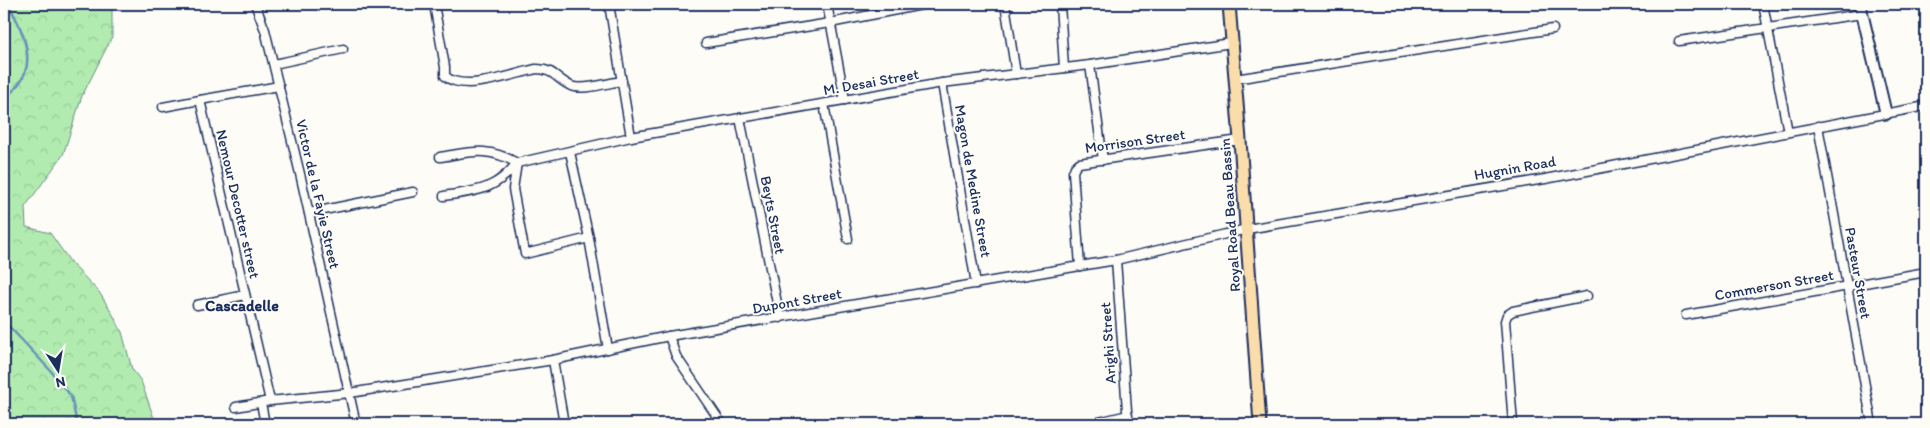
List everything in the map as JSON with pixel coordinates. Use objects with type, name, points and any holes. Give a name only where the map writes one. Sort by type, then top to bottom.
[{"type":"main road","name":"Royal Road Beau Bassin","points":[[1229,4],[1260,424]]},
{"type":"street","name":"Victor de la Fayie Street","points":[[254,4],[265,30],[274,64],[356,424]]},
{"type":"street","points":[[434,4],[445,67],[444,76],[450,81],[472,83],[536,69],[544,69],[577,88],[622,81]]},
{"type":"street","points":[[609,4],[631,137]]},
{"type":"street","points":[[827,4],[845,100]]},
{"type":"street","points":[[706,43],[830,23],[927,4]]},
{"type":"street","points":[[1005,4],[1016,74]]},
{"type":"street","points":[[1060,4],[1064,68]]},
{"type":"street","points":[[1763,4],[1788,132]]},
{"type":"street","points":[[1679,41],[1768,28],[1861,9],[1886,114]]},
{"type":"street","points":[[1235,79],[1552,30]]},
{"type":"street","name":"M. Desai Street","points":[[517,163],[631,137],[942,83],[1090,65],[1231,43]]},
{"type":"street","points":[[274,64],[343,49]]},
{"type":"street","points":[[1090,65],[1103,160]]},
{"type":"street","name":"Magon de Medine Street","points":[[942,83],[976,284]]},
{"type":"street","points":[[163,107],[279,86]]},
{"type":"street","name":"Nemour Decotter street","points":[[200,100],[270,401]]},
{"type":"street","points":[[824,104],[848,239]]},
{"type":"street","points":[[1818,126],[1926,106]]},
{"type":"street","name":"Beyts Street","points":[[740,118],[780,318]]},
{"type":"street","name":"Hugnin Road","points":[[1247,229],[1545,179],[1818,126]]},
{"type":"street","name":"Pasteur Street","points":[[1818,126],[1872,424]]},
{"type":"street","name":"Morrison Street","points":[[1080,266],[1073,172],[1079,163],[1240,140]]},
{"type":"street","points":[[440,157],[482,150],[503,155],[517,163]]},
{"type":"street","points":[[570,152],[589,238],[608,348]]},
{"type":"street","points":[[517,163],[513,189],[525,254],[589,238]]},
{"type":"street","points":[[444,196],[495,184],[509,173],[517,163]]},
{"type":"street","points":[[309,213],[413,192]]},
{"type":"street","name":"Dupont Street","points":[[350,393],[553,360],[669,336],[1116,260],[1247,229]]},
{"type":"street","name":"Arighi Street","points":[[1116,260],[1128,424]]},
{"type":"street","name":"Commerson Street","points":[[1686,315],[1926,272]]},
{"type":"street","points":[[197,305],[245,294]]},
{"type":"street","points":[[1513,424],[1505,321],[1507,315],[1513,311],[1586,296]]},
{"type":"street","points":[[669,336],[676,356],[722,424]]},
{"type":"street","points":[[553,360],[564,424]]},
{"type":"street","points":[[236,407],[270,401],[350,393]]},
{"type":"street","points":[[261,403],[265,424]]},
{"type":"street","points":[[1090,424],[1128,415]]},
{"type":"green space","points":[[4,4],[112,4],[112,37],[82,96],[63,155],[25,207],[26,227],[50,233],[71,263],[99,292],[122,332],[132,369],[141,381],[156,424],[4,424]]},
{"type":"waterway","points":[[4,100],[17,87],[25,73],[27,63],[27,53],[22,32],[8,4]]},
{"type":"waterway","points":[[4,321],[50,370],[71,396],[77,424]]},
{"type":"district","name":"Cascadelle","points":[[242,305]]}]
